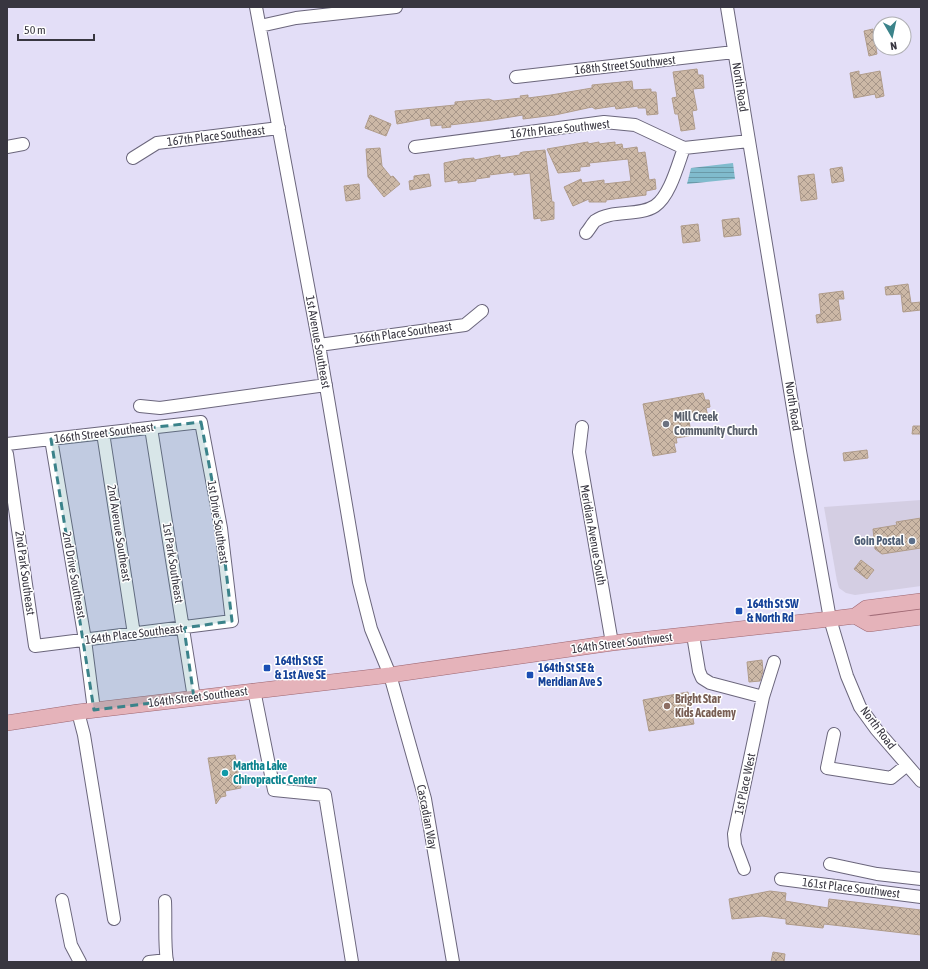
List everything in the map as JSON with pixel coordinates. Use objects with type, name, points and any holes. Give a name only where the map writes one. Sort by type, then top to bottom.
[{"type":"main road","name":"164th Street Southwest","points":[[390,675],[612,644],[830,620],[855,616],[866,608],[921,601]]},
{"type":"main road","points":[[855,616],[869,624],[921,618]]},
{"type":"main road","name":"164th Street Southeast","points":[[7,723],[78,712],[390,675]]},
{"type":"street","name":"1st Avenue Southeast","points":[[256,7],[319,345],[359,582],[371,629],[390,675]]},
{"type":"street","points":[[260,26],[296,18],[396,7]]},
{"type":"street","name":"North Road","points":[[727,7],[830,620],[847,676],[860,707],[876,729],[921,781]]},
{"type":"street","name":"168th Street Southwest","points":[[516,77],[734,52]]},
{"type":"street","name":"167th Place Southwest","points":[[415,147],[604,122],[635,125],[684,148]]},
{"type":"street","name":"167th Place Southeast","points":[[133,158],[157,143],[279,128]]},
{"type":"street","points":[[586,233],[595,221],[606,217],[646,210],[656,206],[663,198],[669,186],[684,148],[749,141]]},
{"type":"street","points":[[7,147],[23,144]]},
{"type":"street","name":"166th Place Southeast","points":[[319,345],[466,325],[482,311]]},
{"type":"street","points":[[140,406],[160,408],[326,385]]},
{"type":"street","name":"166th Street Southeast","points":[[7,444],[201,422]]},
{"type":"street","name":"1st Drive Southeast","points":[[201,422],[221,528],[232,621]]},
{"type":"street","name":"Meridian Avenue South","points":[[582,427],[579,452],[612,644]]},
{"type":"street","name":"1st Park Southeast","points":[[151,428],[194,698]]},
{"type":"street","name":"2nd Avenue Southeast","points":[[103,433],[134,634]]},
{"type":"street","name":"2nd Drive Southeast","points":[[51,439],[85,640],[94,710]]},
{"type":"street","name":"2nd Park Southeast","points":[[7,454],[36,646]]},
{"type":"street","name":"164th Place Southeast","points":[[36,646],[232,621]]},
{"type":"street","points":[[693,635],[699,672],[702,678],[710,682],[763,697]]},
{"type":"street","name":"1st Place West","points":[[744,869],[735,845],[734,834],[763,697],[774,662]]},
{"type":"street","name":"Cascadian Way","points":[[390,675],[425,799],[453,962]]},
{"type":"street","points":[[254,690],[274,790],[325,795],[352,962]]},
{"type":"street","points":[[78,712],[84,734],[114,919]]},
{"type":"street","points":[[834,734],[827,768],[890,778],[907,765]]},
{"type":"street","points":[[830,864],[877,874],[921,879]]},
{"type":"street","name":"161st Place Southwest","points":[[781,879],[921,897]]},
{"type":"street","points":[[62,900],[71,945],[80,962]]},
{"type":"street","points":[[149,962],[167,961],[164,939],[167,929],[165,901]]},
{"type":"highlighted area","points":[[201,422],[221,528],[232,621],[184,628],[194,698],[94,710],[51,439]]},
{"type":"shaded area","points":[[921,500],[921,586],[855,595],[846,593],[839,588],[824,507]]},
{"type":"water","points":[[733,163],[735,179],[687,184],[691,168]]},
{"type":"building","points":[[872,29],[872,55],[869,56],[864,31]]},
{"type":"building","points":[[697,69],[698,75],[703,75],[704,88],[693,89],[697,110],[692,111],[695,129],[681,131],[678,114],[675,114],[672,98],[677,97],[673,72]]},
{"type":"building","points":[[859,71],[859,75],[880,71],[884,96],[876,98],[875,94],[854,98],[850,73]]},
{"type":"building","points":[[632,81],[633,90],[651,89],[651,92],[656,92],[658,114],[647,115],[646,108],[638,108],[638,106],[616,109],[615,106],[595,109],[592,107],[555,115],[523,119],[523,115],[450,125],[451,127],[442,128],[442,125],[431,126],[430,118],[397,124],[395,111],[455,105],[455,102],[489,99],[494,101],[521,98],[520,96],[528,95],[528,98],[592,88],[592,85]]},
{"type":"building","points":[[370,115],[391,124],[386,136],[365,128]]},
{"type":"building","points":[[588,142],[588,144],[599,142],[599,144],[615,142],[615,145],[622,144],[623,149],[637,147],[638,153],[645,152],[649,180],[655,179],[656,189],[646,191],[646,195],[606,200],[606,202],[589,202],[589,199],[573,206],[564,187],[581,179],[582,183],[604,180],[604,184],[631,181],[628,159],[589,163],[590,166],[580,167],[580,171],[558,173],[547,149]]},
{"type":"building","points":[[380,148],[382,166],[391,177],[393,176],[400,184],[384,197],[368,177],[366,149]]},
{"type":"building","points":[[545,150],[552,202],[554,202],[554,219],[541,221],[541,218],[534,219],[530,173],[514,175],[514,172],[489,175],[490,177],[476,179],[476,181],[458,183],[458,180],[445,182],[444,163],[463,159],[474,158],[474,160],[500,155],[500,158],[520,155],[520,153],[523,152]]},
{"type":"building","points":[[842,167],[844,181],[832,183],[830,169]]},
{"type":"building","points":[[429,174],[431,186],[410,190],[409,181],[414,180],[414,176]]},
{"type":"building","points":[[814,174],[817,199],[801,201],[798,176]]},
{"type":"building","points":[[359,184],[360,199],[346,201],[344,186]]},
{"type":"building","points":[[739,218],[741,235],[724,237],[722,220]]},
{"type":"building","points":[[698,224],[700,241],[683,243],[681,226]]},
{"type":"building","points":[[908,284],[911,303],[921,302],[921,310],[903,312],[901,294],[886,295],[885,287]]},
{"type":"building","points":[[843,291],[844,299],[838,299],[841,320],[817,323],[816,315],[821,314],[819,294]]},
{"type":"building","name":"Mill Creek Community Church","points":[[703,393],[705,400],[709,400],[710,407],[706,408],[708,417],[689,420],[691,434],[688,434],[689,436],[676,438],[677,443],[674,443],[676,452],[653,456],[643,404]]},
{"type":"building","points":[[913,426],[921,426],[921,434],[912,434]]},
{"type":"building","points":[[867,450],[868,458],[844,461],[843,453]]},
{"type":"building","points":[[921,518],[921,548],[882,554],[875,549],[873,529],[897,525],[896,522]]},
{"type":"building","points":[[861,560],[874,570],[867,579],[854,569]]},
{"type":"building","points":[[762,660],[763,671],[760,681],[749,682],[747,662]]},
{"type":"building","points":[[688,692],[694,724],[649,731],[643,700]]},
{"type":"building","name":"Martha Lake Chiropractic Center","points":[[235,755],[241,788],[225,791],[226,796],[221,797],[216,804],[208,758]]},
{"type":"building","points":[[770,891],[786,893],[785,901],[828,908],[829,899],[921,910],[921,935],[824,924],[823,928],[786,924],[786,919],[762,916],[732,919],[729,899]]},
{"type":"building","points":[[773,952],[785,954],[784,962],[771,962]]},
{"type":"place","name":"Mill Creek Community Church","points":[[666,424]]},
{"type":"place","name":"Goin Postal","points":[[912,541]]},
{"type":"place","name":"164th St SW & North Rd","points":[[739,611]]},
{"type":"place","name":"164th St SE & 1st Ave SE","points":[[267,668]]},
{"type":"place","name":"164th St SE & Meridian Ave S","points":[[530,675]]},
{"type":"place","name":"Bright Star Kids Academy","points":[[667,706]]},
{"type":"place","name":"Martha Lake Chiropractic Center","points":[[225,773]]}]
